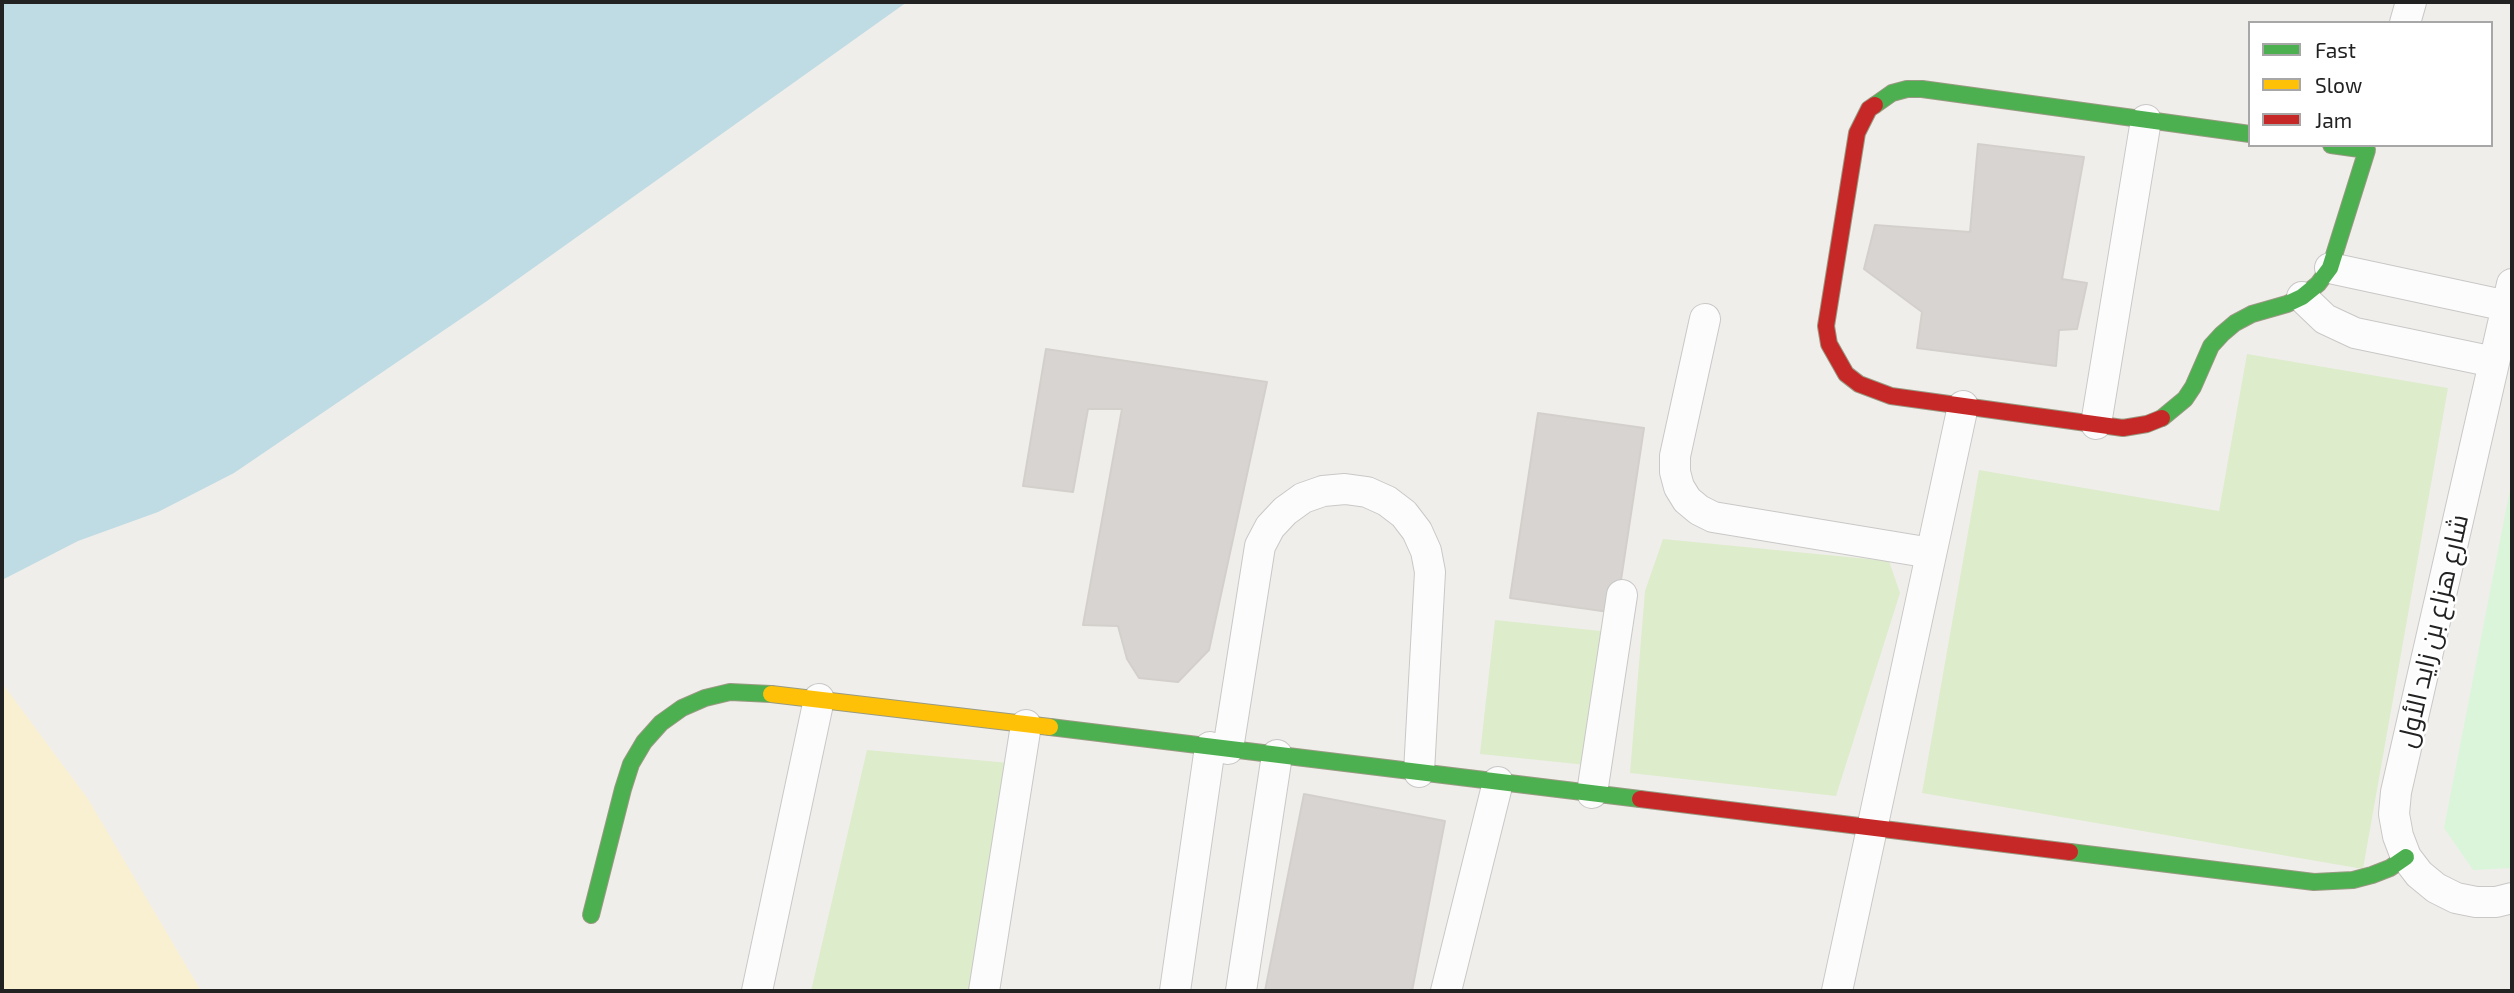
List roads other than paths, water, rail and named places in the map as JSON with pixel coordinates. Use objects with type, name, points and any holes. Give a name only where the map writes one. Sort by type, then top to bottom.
[{"type":"street","points":[[2406,21],[2411,2]]},
{"type":"street","points":[[2248,134],[1922,89],[1892,93],[1869,109],[1857,133],[1826,326],[1829,344],[1846,374],[1874,392],[2123,428],[2147,425],[2161,419],[2185,399],[2211,346],[2235,323],[2252,314],[2302,297],[2318,284],[2330,268],[2368,148]]},
{"type":"street","points":[[2096,424],[2146,120]]},
{"type":"street","points":[[2330,268],[2510,295]]},
{"type":"street","name":"شارع هزاع بن زايد الأول","points":[[2510,295],[2396,792],[2394,814],[2406,857],[2419,874],[2436,888],[2456,898],[2476,902],[2496,902],[2512,898]]},
{"type":"street","points":[[2302,297],[2325,320],[2355,333],[2494,362]]},
{"type":"street","points":[[1705,319],[1675,456],[1675,472],[1687,500],[1713,517],[1931,553]]},
{"type":"street","points":[[1837,991],[1963,406]]},
{"type":"street","points":[[1175,991],[1219,748],[1260,546],[1278,519],[1303,498],[1323,491],[1345,489],[1367,492],[1395,508],[1417,531],[1426,551],[1430,572],[1419,772]]},
{"type":"street","points":[[1592,793],[1622,595]]},
{"type":"street","points":[[591,915],[623,789],[631,765],[644,742],[661,723],[694,703],[730,692],[819,699],[2314,882],[2353,880],[2390,868],[2406,857]]},
{"type":"street","points":[[757,991],[819,699]]},
{"type":"street","points":[[984,991],[1026,725]]},
{"type":"street","points":[[1241,991],[1277,755]]},
{"type":"street","points":[[1446,991],[1498,782]]},
{"type":"water","points":[[2,2],[907,2],[487,301],[234,473],[158,512],[78,541],[2,580]]}]
